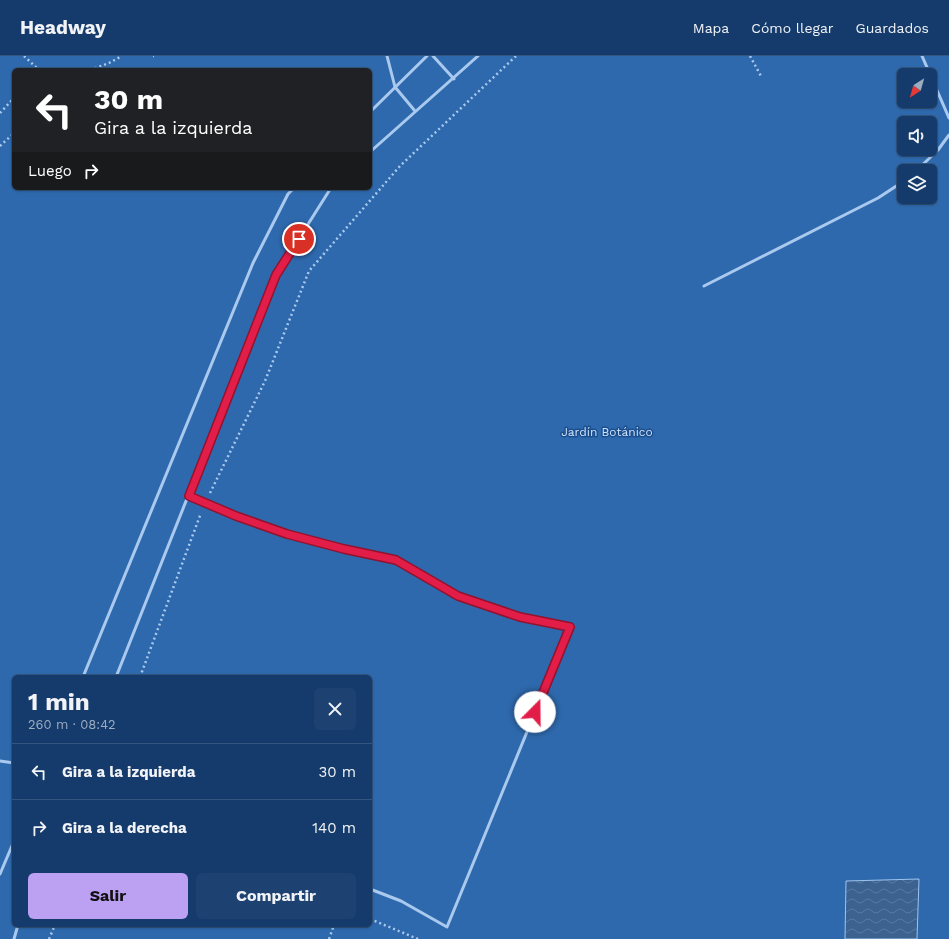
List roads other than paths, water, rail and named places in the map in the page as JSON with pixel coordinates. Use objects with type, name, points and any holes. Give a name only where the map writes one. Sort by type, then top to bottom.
[{"type":"lane","points":[[387,56],[395,87],[415,111]]},
{"type":"lane","points":[[372,110],[427,56]]},
{"type":"lane","points":[[433,56],[454,79]]},
{"type":"lane","points":[[372,150],[415,111],[454,79],[478,56]]},
{"type":"lane","points":[[922,56],[949,118]]},
{"type":"lane","points":[[923,164],[938,150],[949,135]]},
{"type":"lane","points":[[704,286],[878,198],[897,186]]},
{"type":"lane","points":[[85,675],[253,263],[288,194],[292,190]]},
{"type":"lane","points":[[117,675],[276,275],[329,190]]},
{"type":"lane","points":[[189,496],[236,516],[287,534],[344,549],[396,560],[458,596],[520,617],[570,627],[447,927],[401,901],[372,890]]},
{"type":"lane","points":[[0,761],[12,763]]},
{"type":"lane","points":[[0,874],[12,846]]},
{"type":"lane","points":[[14,939],[17,927]]},
{"type":"water","points":[[919,879],[917,939],[845,939],[846,881]]},
{"type":"park label","name":"Jardín Botánico","points":[[607,432]]}]
